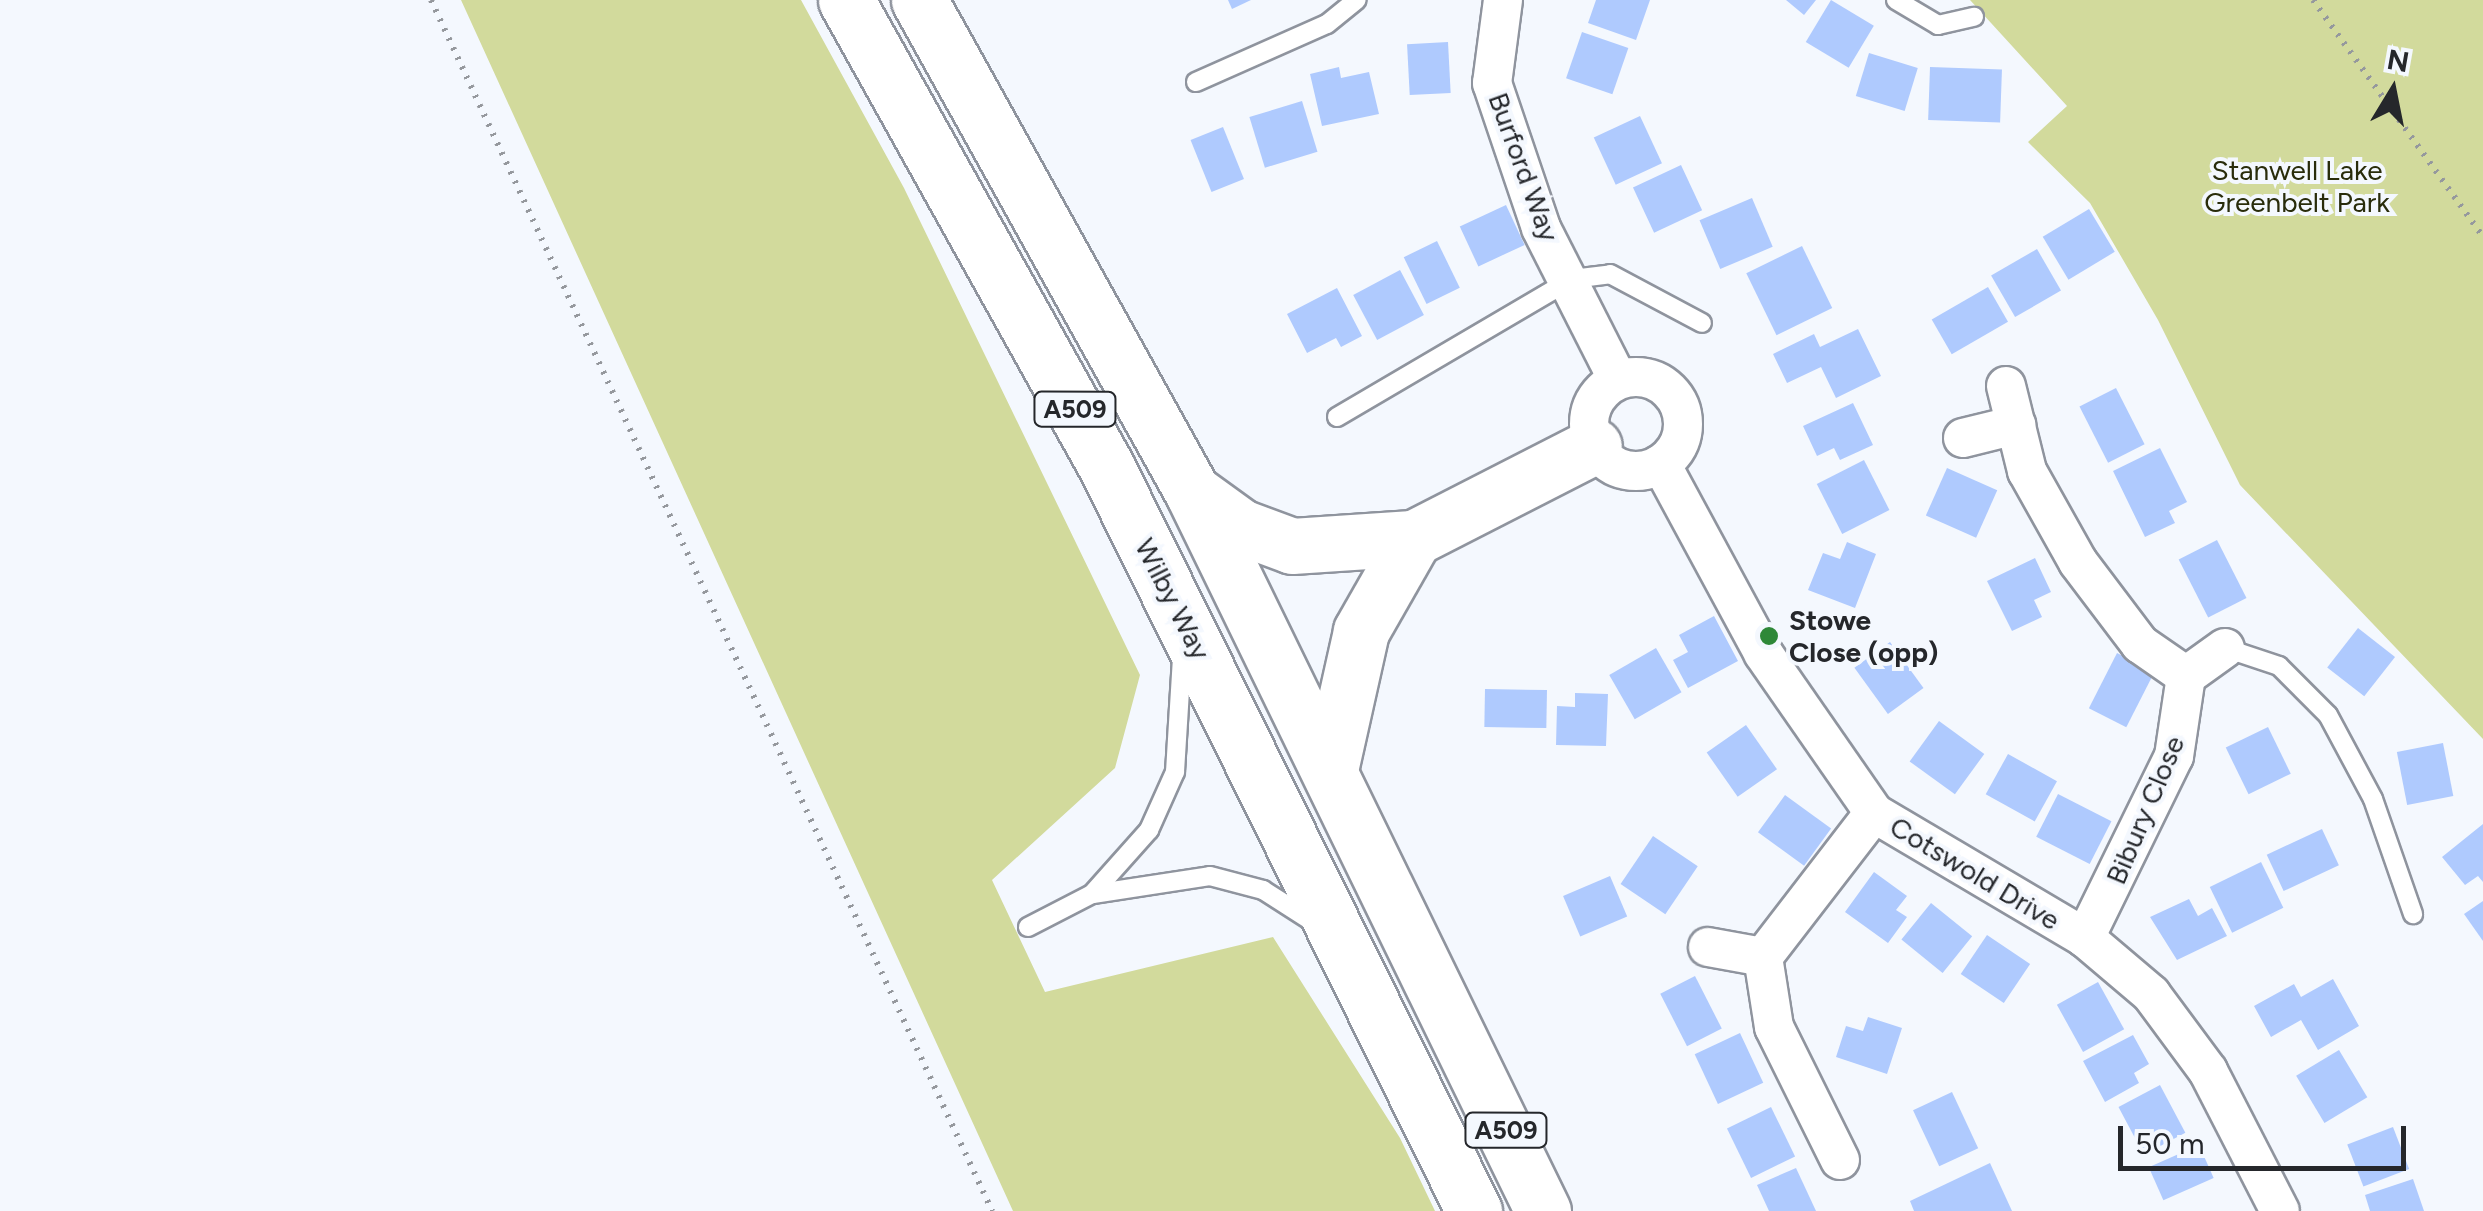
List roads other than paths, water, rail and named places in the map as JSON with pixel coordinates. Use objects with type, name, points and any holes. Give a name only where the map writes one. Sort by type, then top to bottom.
[{"type":"highway","name":"Wilby Way","points":[[846,0],[1183,617],[1349,949],[1474,1211]]},
{"type":"highway","name":"A509","points":[[919,0],[1192,491],[1543,1211]]},
{"type":"highway","points":[[1192,491],[1241,527],[1292,546],[1414,538],[1594,446]]},
{"type":"highway","points":[[1330,770],[1361,631],[1414,538]]},
{"type":"street","name":"Burford Way","points":[[1502,0],[1492,83],[1542,228],[1572,280],[1618,380]]},
{"type":"street","points":[[1618,380],[1652,380],[1678,402],[1682,436],[1660,464],[1646,470],[1616,466],[1594,446],[1589,430],[1595,400],[1618,380]]},
{"type":"street","points":[[2006,386],[2027,471],[2078,562],[2140,644],[2186,676],[2226,648]]},
{"type":"street","points":[[1963,438],[2016,426]]},
{"type":"street","name":"Cotswold Drive","points":[[1660,464],[1763,653],[1874,813],[2086,938],[2152,994],[2208,1072],[2280,1211]]},
{"type":"street","name":"Bibury Close","points":[[2086,938],[2174,756],[2186,676]]},
{"type":"street","points":[[1840,1160],[1774,1027],[1763,957],[1874,813]]},
{"type":"street","points":[[1708,948],[1763,957]]},
{"type":"lane","points":[[1196,82],[1327,24],[1357,0]]},
{"type":"lane","points":[[1896,0],[1938,25],[1974,16]]},
{"type":"lane","points":[[1337,416],[1572,280],[1610,274],[1702,323]]},
{"type":"lane","points":[[1028,926],[1092,894],[1134,854],[1175,772],[1183,617]]},
{"type":"lane","points":[[2226,648],[2279,666],[2328,715],[2373,799],[2413,914]]},
{"type":"lane","points":[[1092,894],[1210,876],[1236,880],[1292,906],[1349,949]]},
{"type":"place","name":"Stowe Close (opp)","points":[[1769,636]]},
{"type":"park label","name":"Stanwell Lake Greenbelt Park","points":[[2297,186]]}]
